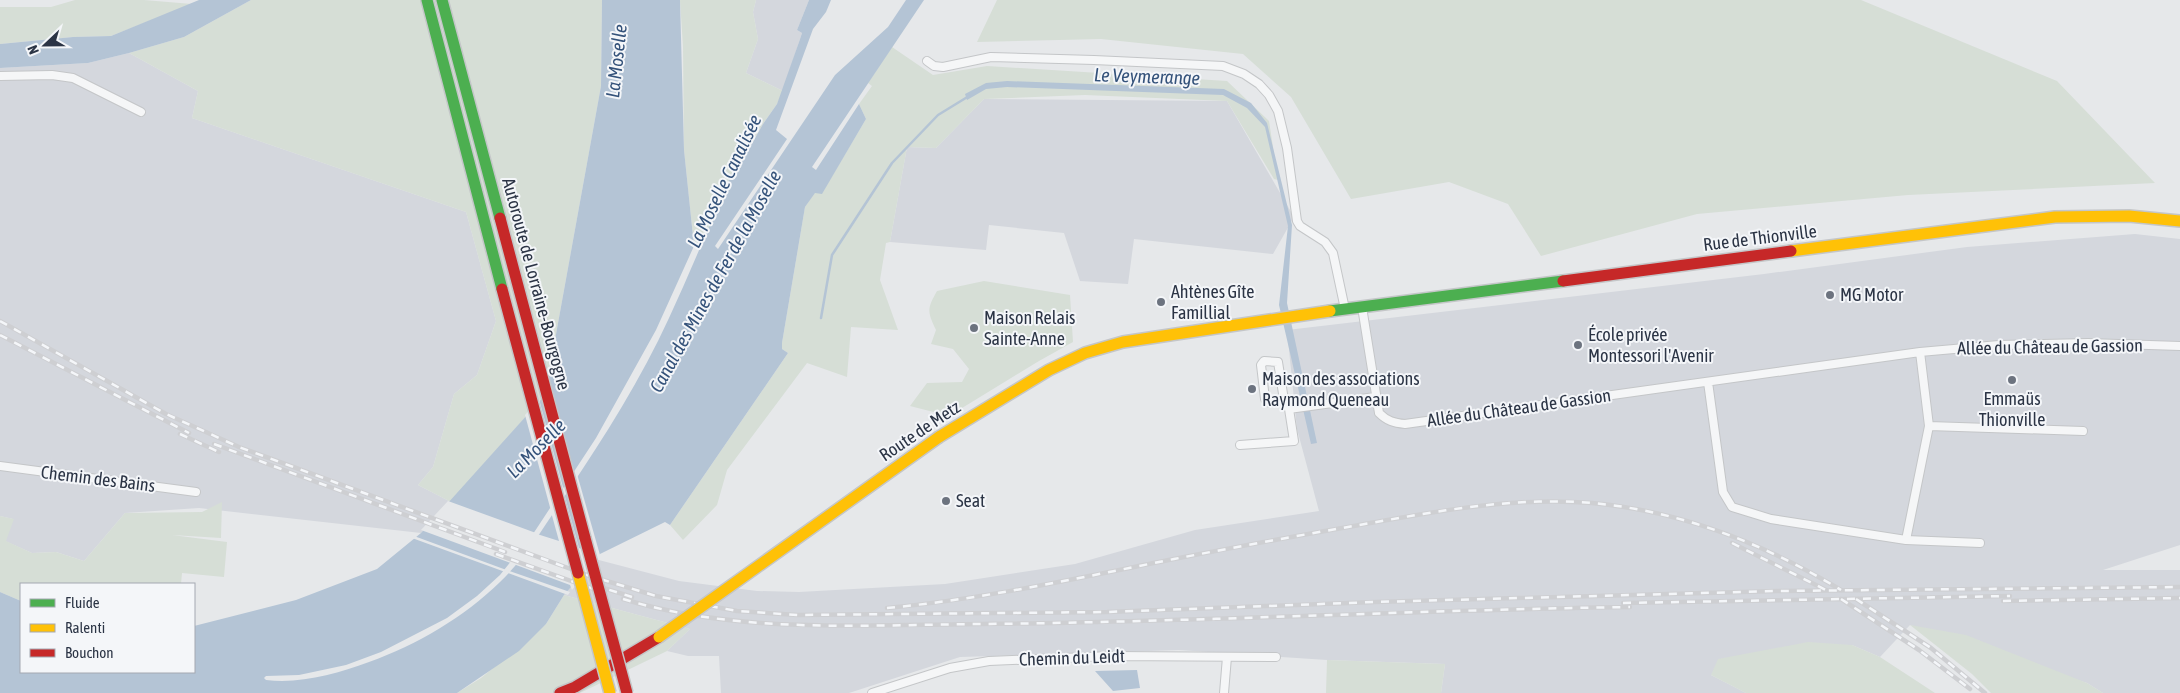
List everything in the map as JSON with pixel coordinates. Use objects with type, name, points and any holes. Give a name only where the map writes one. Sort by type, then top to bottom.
[{"type":"main road","name":"Autoroute de Lorraine-Bourgogne","points":[[442,0],[627,693]]},
{"type":"main road","name":"Autoroute de Lorraine-Bourgogne","points":[[427,3],[610,693]]},
{"type":"main road","name":"Rue de Thionville","points":[[1345,309],[2055,217],[2129,216],[2180,221]]},
{"type":"main road","name":"Route de Metz","points":[[560,693],[575,687],[640,650],[939,437],[1030,380],[1085,353],[1123,342],[1345,309]]},
{"type":"street","points":[[927,61],[934,66],[944,67],[991,57],[1103,60],[1223,66],[1244,74],[1269,95],[1278,111],[1287,148],[1297,221],[1300,226],[1330,247],[1334,253],[1345,309]]},
{"type":"street","points":[[0,76],[52,75],[73,78],[141,112]]},
{"type":"street","name":"Allée du Château de Gassion","points":[[1362,307],[1379,413],[1385,419],[1405,424],[1920,352],[1999,345],[2059,343],[2180,346]]},
{"type":"street","points":[[1906,540],[1929,426],[1920,352]]},
{"type":"street","points":[[1240,446],[1294,441],[1289,409],[1284,400],[1278,362],[1264,362],[1261,365],[1265,399],[1270,403],[1284,400]]},
{"type":"street","points":[[1708,382],[1723,492],[1732,507],[1771,519],[1906,540],[1980,542]]},
{"type":"street","points":[[1289,409],[1375,397]]},
{"type":"street","points":[[1929,426],[2083,431]]},
{"type":"street","name":"Chemin des Bains","points":[[0,466],[196,492]]},
{"type":"street","name":"Chemin du Leidt","points":[[872,693],[950,668],[989,661],[1111,656],[1276,657]]},
{"type":"street","points":[[1224,693],[1227,657]]},
{"type":"shaded area","points":[[75,0],[144,0],[192,4],[111,36],[73,37],[0,44],[0,7],[51,7]]},
{"type":"shaded area","points":[[251,0],[602,0],[601,86],[545,395],[451,502],[418,485],[433,467],[454,394],[477,375],[496,321],[466,212],[192,118],[198,91],[129,53],[184,37]]},
{"type":"shaded area","points":[[680,0],[756,0],[753,12],[758,39],[746,73],[783,91],[745,156],[738,159],[699,250],[694,246],[684,150],[683,47]]},
{"type":"shaded area","points":[[756,0],[809,0],[797,30],[802,33],[783,91],[746,73],[758,39],[753,12]]},
{"type":"shaded area","points":[[997,0],[1861,0],[2057,81],[2155,183],[1908,195],[1697,214],[1541,256],[1508,204],[1449,182],[1351,199],[1291,97],[1243,54],[1101,39],[977,42]]},
{"type":"shaded area","points":[[892,47],[933,75],[987,66],[1227,81],[1269,121],[1278,180],[1274,179],[1227,101],[1085,95],[984,99],[936,148],[907,147],[890,242],[886,243],[880,280],[898,330],[851,327],[847,377],[807,363],[727,470],[717,505],[683,540],[670,525],[788,353],[782,349],[782,343],[805,207],[815,192],[822,193],[866,119],[859,104],[872,86],[868,83]]},
{"type":"shaded area","points":[[129,53],[198,91],[192,118],[466,212],[496,321],[477,375],[454,394],[433,467],[418,485],[451,502],[421,533],[199,508],[125,513],[84,561],[56,552],[32,553],[5,541],[13,519],[0,516],[0,68],[88,63]]},
{"type":"shaded area","points":[[984,99],[1227,101],[1294,217],[1273,254],[1134,239],[1128,284],[1080,281],[1064,233],[989,225],[986,250],[890,242],[907,147],[936,148]]},
{"type":"shaded area","points":[[2135,234],[2180,239],[2180,545],[2103,570],[2180,570],[2180,693],[2103,693],[2087,683],[1910,625],[1880,657],[1852,645],[1711,675],[1746,693],[1441,693],[1445,664],[1327,660],[1179,650],[960,657],[849,693],[721,693],[719,656],[688,656],[667,651],[690,629],[564,595],[595,559],[679,581],[757,591],[799,592],[945,584],[1075,564],[1195,530],[1319,511],[1297,429],[1287,330],[1764,274],[1967,247]]},
{"type":"shaded area","points":[[984,281],[1070,295],[1073,342],[949,416],[910,406],[927,383],[962,382],[969,369],[953,349],[931,344],[936,330],[929,310],[937,291]]},
{"type":"shaded area","points":[[222,502],[221,538],[172,535],[227,542],[224,577],[182,573],[181,583],[20,583],[20,601],[0,592],[0,516],[14,519],[6,541],[32,553],[56,552],[84,561],[125,513],[202,512]]},
{"type":"shaded area","points":[[564,595],[690,629],[667,651],[580,693],[457,693],[481,678],[546,624]]},
{"type":"shaded area","points":[[1910,625],[1966,635],[2087,683],[2103,693],[1991,693],[1972,674]]},
{"type":"shaded area","points":[[1808,642],[1852,645],[1880,657],[1935,693],[1746,693],[1711,675],[1718,659]]},
{"type":"shaded area","points":[[1327,660],[1445,664],[1441,693],[1326,693]]},
{"type":"water","points":[[199,0],[251,0],[184,37],[129,53],[88,63],[0,68],[0,44],[73,37],[111,36]]},
{"type":"water","points":[[602,0],[680,0],[684,150],[694,246],[656,330],[596,438],[535,531],[500,575],[477,596],[447,618],[381,652],[346,665],[299,675],[266,676],[264,678],[266,680],[292,681],[318,677],[387,655],[439,629],[486,595],[510,572],[528,550],[582,470],[647,363],[678,298],[738,159],[745,156],[777,104],[802,33],[797,30],[809,0],[831,0],[826,12],[813,29],[776,130],[787,139],[715,246],[718,249],[835,75],[888,27],[906,0],[924,0],[812,167],[816,170],[859,104],[866,119],[822,194],[815,193],[805,207],[782,343],[782,349],[788,353],[670,525],[665,522],[600,554],[564,595],[546,624],[519,651],[457,693],[0,693],[0,592],[20,601],[20,673],[195,673],[195,626],[296,600],[377,569],[421,533],[545,395],[601,86]]},
{"type":"water","points":[[1007,81],[1224,89],[1251,103],[1267,123],[1292,225],[1287,303],[1317,443],[1311,444],[1279,305],[1288,226],[1265,127],[1247,108],[1223,95],[1007,87],[986,89],[967,100],[965,94],[986,83]]},
{"type":"water","points":[[1137,670],[1140,688],[1113,691],[1095,671]]},
{"type":"pier","points":[[539,399],[564,491],[551,511],[525,415]]},
{"type":"pier","points":[[577,474],[600,555],[572,590],[570,585],[421,530],[448,501],[536,533],[513,562],[537,534],[559,541],[551,512],[564,493],[579,548],[582,549],[567,489]]},
{"type":"pier","points":[[414,536],[570,592],[568,595],[412,538]]},
{"type":"waterway","name":"Le Veymerange","points":[[821,318],[832,255],[892,163],[938,115],[969,96]]},
{"type":"railway","points":[[0,321],[166,414],[239,447],[587,575],[656,596],[737,611],[798,615],[1107,612],[1375,602],[1777,591],[2180,587]]},
{"type":"railway","points":[[0,335],[189,433]]},
{"type":"railway","points":[[180,434],[219,452]]},
{"type":"railway","points":[[214,444],[505,552]]},
{"type":"railway","points":[[887,608],[995,594],[1408,516],[1469,507],[1561,501],[1625,507],[1690,522],[1752,544],[1783,558],[1841,590]]},
{"type":"railway","points":[[1732,543],[1826,590]]},
{"type":"railway","points":[[496,554],[599,591]]},
{"type":"railway","points":[[594,585],[632,597]]},
{"type":"railway","points":[[1623,603],[2010,596]]},
{"type":"railway","points":[[2003,601],[2180,598]]},
{"type":"railway","points":[[623,599],[711,618],[755,623],[846,626],[1062,623],[1630,607]]},
{"type":"railway","points":[[1841,599],[1919,650],[1970,689]]},
{"type":"railway","points":[[1856,599],[1931,648],[1985,693]]},
{"type":"traffic: fast","points":[[427,0],[502,289]]},
{"type":"traffic: fast","points":[[442,0],[500,218]]},
{"type":"traffic: fast","points":[[1330,311],[1563,281]]},
{"type":"traffic: slow","points":[[1791,251],[2055,217],[2129,216],[2180,221]]},
{"type":"traffic: slow","points":[[939,437],[1049,370],[1085,353],[1123,342],[1330,311]]},
{"type":"traffic: slow","points":[[659,637],[939,437]]},
{"type":"traffic: slow","points":[[578,573],[610,693]]},
{"type":"traffic: jam","points":[[500,218],[585,538]]},
{"type":"traffic: jam","points":[[1563,281],[1791,251]]},
{"type":"traffic: jam","points":[[502,289],[578,573]]},
{"type":"traffic: jam","points":[[585,538],[627,693]]},
{"type":"traffic: jam","points":[[560,693],[575,687],[659,637]]},
{"type":"place","name":"MG Motor","points":[[1830,295]]},
{"type":"place","name":"Ahtènes Gîte Famillial","points":[[1161,302]]},
{"type":"place","name":"Maison Relais Sainte-Anne","points":[[974,328]]},
{"type":"place","name":"École privée Montessori l'Avenir","points":[[1578,345]]},
{"type":"place","name":"Emmaüs Thionville","points":[[2012,380]]},
{"type":"place","name":"Maison des associations Raymond Queneau","points":[[1252,389]]},
{"type":"place","name":"Seat","points":[[946,501]]},
{"type":"water label","name":"La Moselle","points":[[616,61]]},
{"type":"water label","name":"La Moselle Canalisée","points":[[724,181]]},
{"type":"water label","name":"Canal des Mines de Fer de la Moselle","points":[[715,281]]},
{"type":"water label","name":"La Moselle","points":[[536,448]]}]
